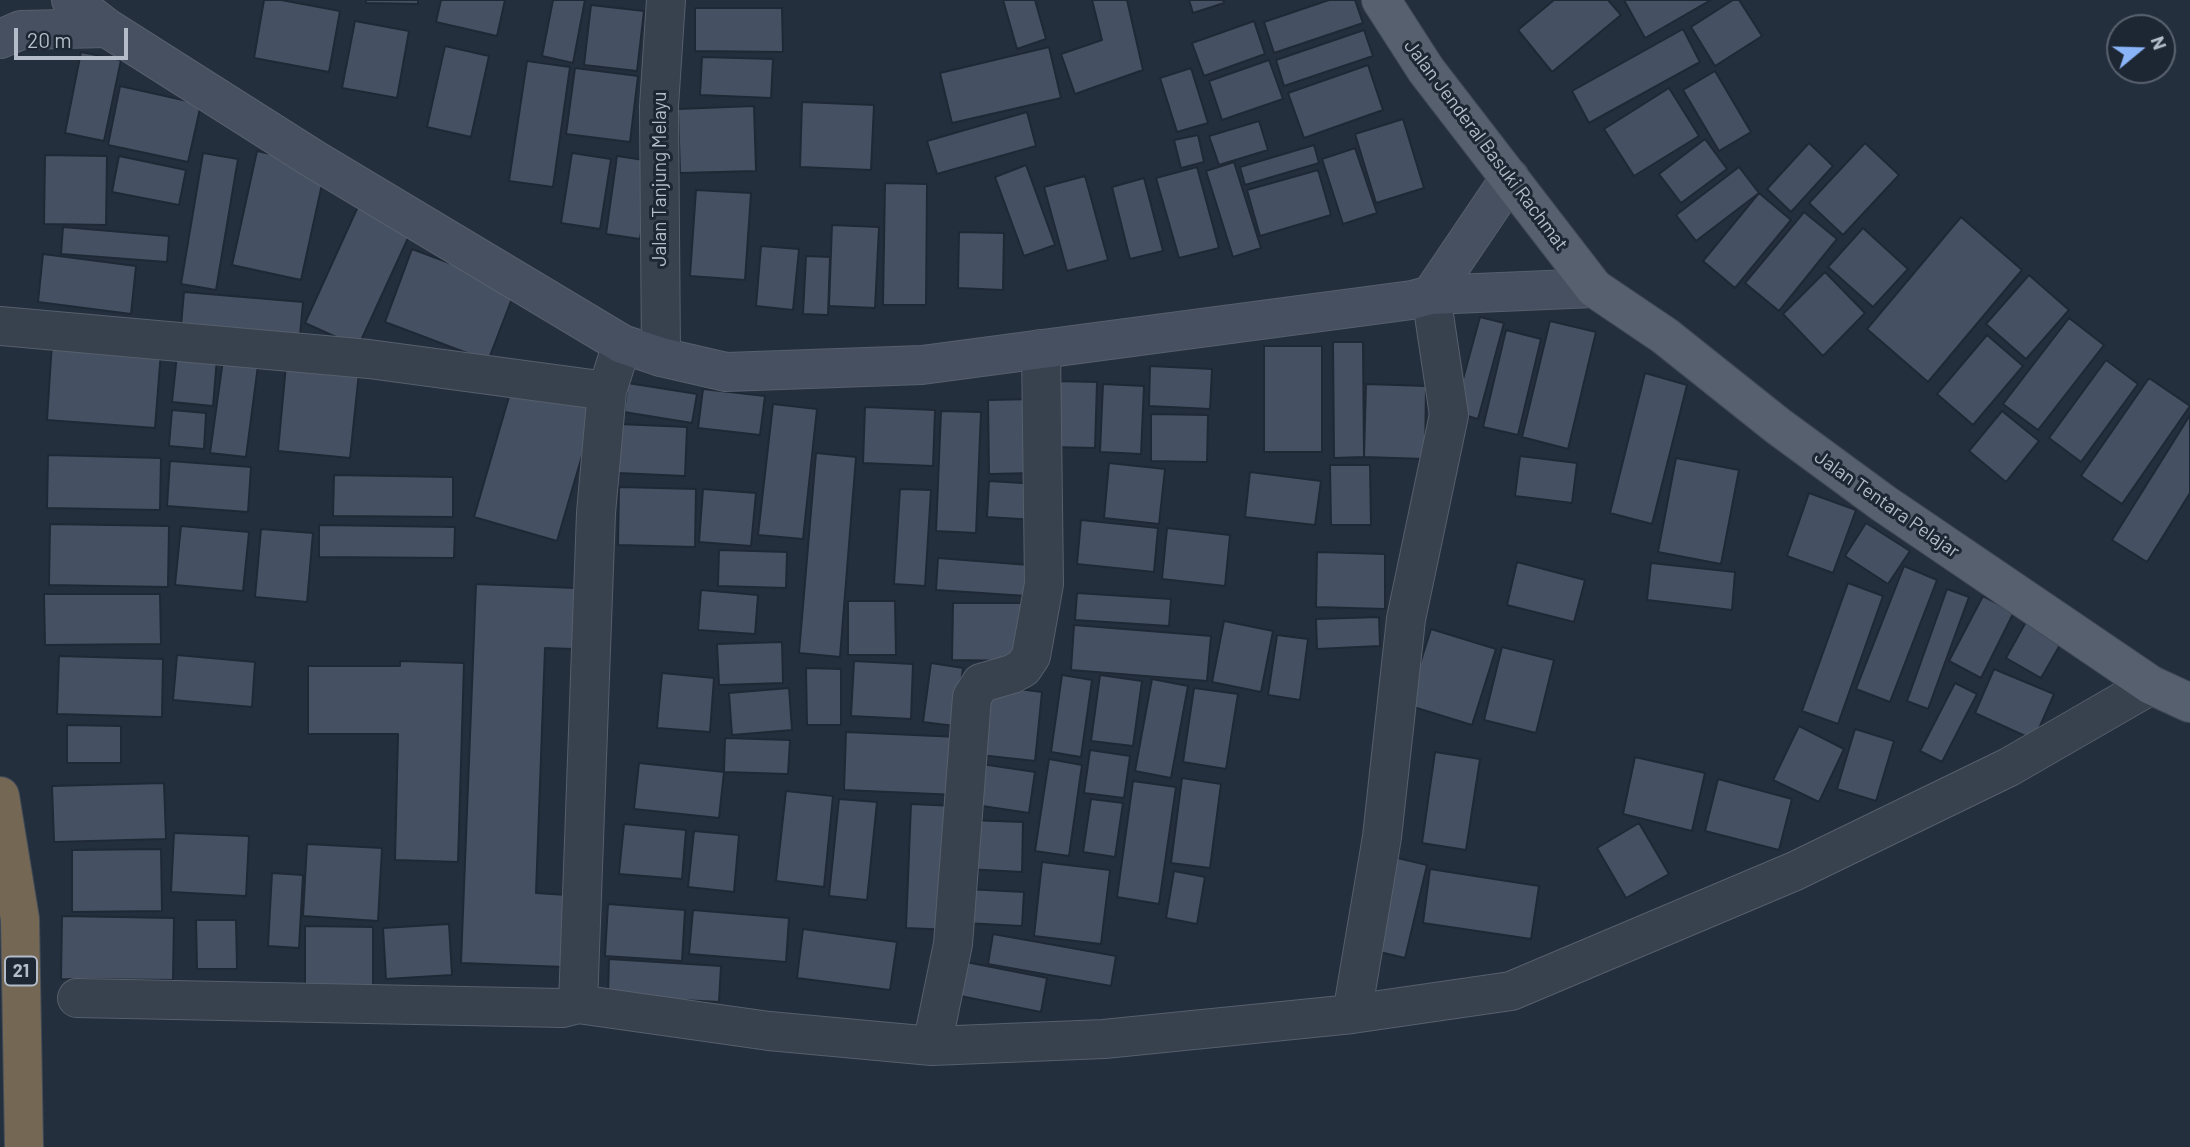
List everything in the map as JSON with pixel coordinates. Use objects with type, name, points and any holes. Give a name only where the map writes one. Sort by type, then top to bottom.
[{"type":"highway","name":"21","points":[[0,796],[20,919],[24,1147]]},
{"type":"main road","name":"Jalan Jenderal Basuki Rachmat","points":[[1381,0],[1426,70],[1594,288]]},
{"type":"main road","name":"Jalan Tentara Pelajar","points":[[1594,288],[1665,336],[1778,426],[1883,503],[2151,685],[2190,703]]},
{"type":"street","points":[[71,0],[107,28],[315,160],[622,344],[661,358],[726,373],[922,365],[1412,300],[1431,295],[1594,288]]},
{"type":"street","name":"Jalan Tanjung Melayu","points":[[661,358],[659,106],[666,0]]},
{"type":"street","points":[[0,39],[21,30],[107,28]]},
{"type":"street","points":[[1352,1014],[1382,837],[1406,619],[1449,415],[1431,295],[1510,178]]},
{"type":"street","points":[[0,326],[369,359],[607,391]]},
{"type":"street","points":[[578,1004],[596,513],[607,391],[622,344]]},
{"type":"street","points":[[932,1046],[953,944],[972,697],[981,683],[1013,674],[1023,668],[1031,656],[1044,584],[1041,349]]},
{"type":"street","points":[[77,998],[562,1008],[578,1004],[769,1031],[932,1046],[1104,1039],[1352,1014],[1511,991],[1796,871],[2009,767],[2151,685]]},
{"type":"building","points":[[264,0],[281,0],[340,11],[329,72],[254,58]]},
{"type":"building","points":[[366,0],[418,0],[418,4],[366,3]]},
{"type":"building","points":[[441,0],[505,0],[497,36],[436,22]]},
{"type":"building","points":[[553,0],[585,0],[573,63],[542,56]]},
{"type":"building","points":[[1003,0],[1035,0],[1046,39],[1017,49]]},
{"type":"building","points":[[1092,0],[1127,0],[1143,70],[1075,94],[1061,54],[1102,40]]},
{"type":"building","points":[[1189,0],[1223,0],[1224,3],[1193,13]]},
{"type":"building","points":[[1329,0],[1355,0],[1363,23],[1274,53],[1264,22]]},
{"type":"building","points":[[1554,0],[1608,0],[1621,15],[1552,72],[1518,30]]},
{"type":"building","points":[[1624,0],[1711,0],[1645,38]]},
{"type":"building","points":[[1733,0],[1739,0],[1762,36],[1715,66],[1691,27]]},
{"type":"building","points":[[591,5],[644,11],[637,71],[584,65]]},
{"type":"building","points":[[695,8],[782,8],[783,52],[695,51]]},
{"type":"building","points":[[355,21],[409,31],[397,98],[342,88]]},
{"type":"building","points":[[1254,21],[1265,54],[1204,76],[1192,43]]},
{"type":"building","points":[[1683,29],[1700,62],[1589,123],[1572,91]]},
{"type":"building","points":[[1364,30],[1373,56],[1284,86],[1276,60]]},
{"type":"building","points":[[445,46],[489,56],[471,137],[427,127]]},
{"type":"building","points":[[1049,47],[1061,98],[952,123],[940,73]]},
{"type":"building","points":[[81,52],[121,60],[104,141],[65,133]]},
{"type":"building","points":[[702,57],[773,59],[771,98],[700,95]]},
{"type":"building","points":[[1269,60],[1283,99],[1222,120],[1209,81]]},
{"type":"building","points":[[527,61],[570,67],[553,187],[509,181]]},
{"type":"building","points":[[1368,65],[1383,110],[1304,138],[1288,93]]},
{"type":"building","points":[[575,68],[638,76],[630,142],[566,134]]},
{"type":"building","points":[[1191,68],[1208,123],[1177,132],[1160,78]]},
{"type":"building","points":[[1715,71],[1751,132],[1719,151],[1683,90]]},
{"type":"building","points":[[120,86],[201,104],[188,162],[108,145]]},
{"type":"building","points":[[1669,88],[1699,136],[1634,176],[1604,129]]},
{"type":"building","points":[[802,102],[874,105],[871,170],[800,167]]},
{"type":"building","points":[[754,106],[756,171],[680,173],[678,109]]},
{"type":"building","points":[[1027,112],[1036,146],[937,174],[927,141]]},
{"type":"building","points":[[1403,119],[1424,188],[1376,203],[1355,134]]},
{"type":"building","points":[[1259,121],[1268,150],[1219,165],[1209,136]]},
{"type":"building","points":[[1198,135],[1204,162],[1181,168],[1174,140]]},
{"type":"building","points":[[1705,139],[1727,169],[1681,203],[1659,174]]},
{"type":"building","points":[[1809,143],[1833,166],[1791,212],[1767,189]]},
{"type":"building","points":[[1865,143],[1899,175],[1843,235],[1809,203]]},
{"type":"building","points":[[1314,145],[1319,163],[1245,185],[1240,167]]},
{"type":"building","points":[[1355,148],[1377,213],[1343,224],[1322,159]]},
{"type":"building","points":[[257,151],[326,166],[301,280],[232,265]]},
{"type":"building","points":[[203,153],[238,159],[216,290],[181,284]]},
{"type":"building","points":[[572,153],[611,159],[600,229],[561,223]]},
{"type":"building","points":[[45,155],[107,156],[106,225],[44,224]]},
{"type":"building","points":[[119,156],[186,170],[179,205],[112,192]]},
{"type":"building","points":[[617,156],[651,161],[640,239],[606,234]]},
{"type":"building","points":[[1234,162],[1261,248],[1233,257],[1206,171]]},
{"type":"building","points":[[1026,165],[1055,245],[1024,256],[995,177]]},
{"type":"building","points":[[1197,167],[1219,248],[1179,258],[1156,178]]},
{"type":"building","points":[[1739,167],[1759,193],[1696,241],[1676,215]]},
{"type":"building","points":[[1318,170],[1331,215],[1260,236],[1247,190]]},
{"type":"building","points":[[1085,176],[1108,260],[1067,271],[1044,187]]},
{"type":"building","points":[[1144,178],[1163,251],[1130,259],[1112,187]]},
{"type":"building","points":[[885,183],[927,184],[926,305],[883,305]]},
{"type":"building","points":[[696,190],[751,193],[745,280],[690,276]]},
{"type":"building","points":[[1759,193],[1791,220],[1735,288],[1703,261]]},
{"type":"building","points":[[361,200],[414,225],[358,347],[305,323]]},
{"type":"building","points":[[1804,212],[1837,239],[1779,311],[1745,283]]},
{"type":"building","points":[[1961,217],[2022,270],[1928,382],[1867,329]]},
{"type":"building","points":[[832,225],[879,227],[875,308],[829,306]]},
{"type":"building","points":[[63,227],[169,236],[167,262],[61,254]]},
{"type":"building","points":[[1863,228],[1908,269],[1873,307],[1828,267]]},
{"type":"building","points":[[959,232],[1004,233],[1003,290],[958,288]]},
{"type":"building","points":[[761,246],[799,249],[793,310],[756,306]]},
{"type":"building","points":[[412,249],[516,288],[488,361],[385,322]]},
{"type":"building","points":[[43,254],[136,266],[131,314],[38,302]]},
{"type":"building","points":[[806,256],[830,257],[828,315],[803,314]]},
{"type":"building","points":[[1825,272],[1865,313],[1823,356],[1783,314]]},
{"type":"building","points":[[2029,275],[2069,310],[2026,359],[1986,324]]},
{"type":"building","points":[[184,292],[303,302],[300,336],[181,326]]},
{"type":"building","points":[[1480,317],[1504,323],[1478,419],[1454,412]]},
{"type":"building","points":[[2069,318],[2104,345],[2038,430],[2003,404]]},
{"type":"building","points":[[1550,321],[1596,332],[1568,449],[1522,437]]},
{"type":"building","points":[[1506,330],[1541,339],[1518,435],[1483,427]]},
{"type":"building","points":[[1987,335],[2023,366],[1973,425],[1937,394]]},
{"type":"building","points":[[1333,342],[1363,342],[1364,457],[1334,458]]},
{"type":"building","points":[[52,343],[161,351],[155,428],[47,420]]},
{"type":"building","points":[[1264,346],[1322,346],[1322,452],[1264,452]]},
{"type":"building","points":[[224,353],[259,358],[246,457],[210,453]]},
{"type":"building","points":[[177,355],[217,358],[213,406],[172,402]]},
{"type":"building","points":[[2106,360],[2138,384],[2081,462],[2049,438]]},
{"type":"building","points":[[286,365],[359,372],[350,458],[278,451]]},
{"type":"building","points":[[1150,366],[1212,369],[1210,409],[1149,406]]},
{"type":"building","points":[[1645,373],[1687,385],[1652,524],[1610,513]]},
{"type":"building","points":[[2149,378],[2190,406],[2122,504],[2081,476]]},
{"type":"building","points":[[1053,381],[1097,382],[1095,448],[1051,447]]},
{"type":"building","points":[[513,383],[596,408],[557,541],[474,517]]},
{"type":"building","points":[[628,383],[697,394],[692,423],[624,412]]},
{"type":"building","points":[[1103,384],[1144,386],[1141,454],[1100,452]]},
{"type":"building","points":[[1366,384],[1426,386],[1425,459],[1364,457]]},
{"type":"building","points":[[703,389],[765,396],[760,435],[698,428]]},
{"type":"building","points":[[1034,399],[1035,473],[989,474],[988,400]]},
{"type":"building","points":[[773,404],[817,409],[803,539],[758,535]]},
{"type":"building","points":[[865,407],[935,410],[933,466],[863,463]]},
{"type":"building","points":[[172,410],[206,413],[204,449],[169,446]]},
{"type":"building","points":[[941,411],[981,412],[976,533],[936,531]]},
{"type":"building","points":[[2002,411],[2039,441],[2006,482],[1969,451]]},
{"type":"building","points":[[1151,414],[1208,415],[1207,462],[1151,461]]},
{"type":"building","points":[[2190,415],[2190,493],[2147,562],[2112,540]]},
{"type":"building","points":[[619,424],[687,427],[685,476],[618,473]]},
{"type":"building","points":[[816,453],[856,457],[840,657],[799,653]]},
{"type":"building","points":[[48,455],[161,458],[160,510],[47,508]]},
{"type":"building","points":[[1520,456],[1577,463],[1572,503],[1515,496]]},
{"type":"building","points":[[1676,458],[1739,470],[1721,564],[1658,552]]},
{"type":"building","points":[[170,461],[251,467],[248,512],[167,506]]},
{"type":"building","points":[[1109,463],[1165,469],[1159,524],[1104,518]]},
{"type":"building","points":[[1330,465],[1370,465],[1371,525],[1331,525]]},
{"type":"building","points":[[1250,472],[1321,481],[1315,525],[1245,517]]},
{"type":"building","points":[[334,475],[453,477],[453,517],[333,516]]},
{"type":"building","points":[[989,481],[1038,484],[1036,520],[987,517]]},
{"type":"building","points":[[619,487],[696,489],[695,547],[618,545]]},
{"type":"building","points":[[703,489],[756,493],[751,546],[699,542]]},
{"type":"building","points":[[900,489],[931,490],[925,586],[894,584]]},
{"type":"building","points":[[1809,493],[1856,510],[1833,573],[1787,556]]},
{"type":"building","points":[[1081,520],[1158,528],[1154,572],[1077,564]]},
{"type":"building","points":[[1866,523],[1910,551],[1888,584],[1845,556]]},
{"type":"building","points":[[50,524],[169,526],[168,587],[49,585]]},
{"type":"building","points":[[319,525],[455,527],[454,558],[319,557]]},
{"type":"building","points":[[181,526],[249,532],[243,591],[175,585]]},
{"type":"building","points":[[1167,528],[1230,535],[1225,586],[1162,579]]},
{"type":"building","points":[[261,529],[313,533],[307,602],[255,597]]},
{"type":"building","points":[[719,550],[787,552],[786,588],[718,586]]},
{"type":"building","points":[[1317,552],[1385,554],[1385,609],[1316,607]]},
{"type":"building","points":[[938,558],[1029,565],[1027,596],[936,590]]},
{"type":"building","points":[[1517,562],[1585,580],[1574,622],[1507,605]]},
{"type":"building","points":[[1651,563],[1735,572],[1732,610],[1647,600]]},
{"type":"building","points":[[1904,566],[1937,580],[1890,702],[1856,689]]},
{"type":"building","points":[[1848,583],[1883,596],[1838,724],[1802,711]]},
{"type":"building","points":[[476,584],[576,588],[573,649],[545,648],[536,893],[567,895],[565,967],[461,963]]},
{"type":"building","points":[[1947,589],[1969,597],[1928,709],[1907,701]]},
{"type":"building","points":[[701,590],[758,595],[755,634],[698,630]]},
{"type":"building","points":[[1077,593],[1171,599],[1169,626],[1075,620]]},
{"type":"building","points":[[44,594],[160,594],[161,644],[45,645]]},
{"type":"building","points":[[1983,596],[2014,612],[1981,678],[1949,661]]},
{"type":"building","points":[[848,601],[895,601],[896,655],[848,655]]},
{"type":"building","points":[[953,603],[1021,603],[1021,661],[952,660]]},
{"type":"building","points":[[2032,611],[2068,631],[2041,678],[2006,658]]},
{"type":"building","points":[[1379,617],[1380,646],[1317,649],[1316,619]]},
{"type":"building","points":[[1224,621],[1273,631],[1261,692],[1212,682]]},
{"type":"building","points":[[1074,625],[1211,636],[1207,681],[1071,670]]},
{"type":"building","points":[[1431,629],[1496,649],[1472,725],[1407,705]]},
{"type":"building","points":[[1277,635],[1308,639],[1300,700],[1268,695]]},
{"type":"building","points":[[782,642],[783,683],[719,685],[717,644]]},
{"type":"building","points":[[1502,647],[1554,660],[1536,733],[1484,720]]},
{"type":"building","points":[[177,655],[255,662],[252,707],[173,700]]},
{"type":"building","points":[[59,656],[163,659],[162,717],[57,714]]},
{"type":"building","points":[[400,661],[464,663],[458,862],[395,860],[398,734],[308,734],[308,666],[400,666]]},
{"type":"building","points":[[854,661],[913,664],[911,719],[851,716]]},
{"type":"building","points":[[931,663],[963,668],[955,726],[923,722]]},
{"type":"building","points":[[806,668],[841,669],[841,725],[807,725]]},
{"type":"building","points":[[1994,669],[2054,694],[2034,740],[1975,713]]},
{"type":"building","points":[[662,673],[714,678],[710,732],[657,728]]},
{"type":"building","points":[[1062,675],[1092,680],[1081,757],[1051,752]]},
{"type":"building","points":[[1100,675],[1142,681],[1133,746],[1091,741]]},
{"type":"building","points":[[1152,679],[1188,686],[1171,778],[1135,771]]},
{"type":"building","points":[[1955,683],[1977,694],[1942,762],[1920,751]]},
{"type":"building","points":[[988,685],[1042,692],[1035,761],[980,755]]},
{"type":"building","points":[[789,688],[792,730],[732,735],[729,693]]},
{"type":"building","points":[[1194,688],[1238,694],[1226,769],[1183,762]]},
{"type":"building","points":[[67,725],[121,726],[121,763],[67,763]]},
{"type":"building","points":[[1799,726],[1844,749],[1819,802],[1773,780]]},
{"type":"building","points":[[1855,729],[1894,741],[1876,801],[1837,789]]},
{"type":"building","points":[[846,732],[959,737],[957,795],[844,790]]},
{"type":"building","points":[[725,738],[790,740],[788,774],[724,772]]},
{"type":"building","points":[[1090,750],[1130,756],[1124,798],[1084,793]]},
{"type":"building","points":[[1435,752],[1480,759],[1466,850],[1422,843]]},
{"type":"building","points":[[1635,757],[1705,773],[1692,831],[1623,814]]},
{"type":"building","points":[[1049,759],[1082,765],[1069,856],[1035,851]]},
{"type":"building","points":[[639,763],[724,772],[719,818],[634,809]]},
{"type":"building","points":[[975,763],[1035,772],[1029,813],[969,804]]},
{"type":"building","points":[[1182,778],[1221,784],[1210,868],[1171,863]]},
{"type":"building","points":[[1718,779],[1792,799],[1779,850],[1705,831]]},
{"type":"building","points":[[1133,781],[1176,787],[1159,904],[1117,897]]},
{"type":"building","points":[[164,783],[166,839],[54,842],[52,786]]},
{"type":"building","points":[[786,791],[833,796],[824,887],[776,881]]},
{"type":"building","points":[[839,799],[877,802],[867,900],[829,896]]},
{"type":"building","points":[[1091,799],[1123,803],[1115,857],[1083,852]]},
{"type":"building","points":[[911,804],[956,806],[951,930],[906,928]]},
{"type":"building","points":[[968,820],[1023,822],[1022,872],[966,869]]},
{"type":"building","points":[[1639,823],[1669,874],[1626,898],[1597,848]]},
{"type":"building","points":[[624,824],[686,830],[682,879],[619,874]]},
{"type":"building","points":[[694,831],[739,835],[734,892],[688,887]]},
{"type":"building","points":[[174,833],[249,836],[246,896],[171,892]]},
{"type":"building","points":[[307,844],[382,848],[378,921],[303,916]]},
{"type":"building","points":[[161,849],[162,911],[72,912],[72,850]]},
{"type":"building","points":[[1389,856],[1427,865],[1405,958],[1367,949]]},
{"type":"building","points":[[1042,862],[1110,870],[1101,944],[1034,936]]},
{"type":"building","points":[[1430,869],[1539,886],[1531,939],[1423,923]]},
{"type":"building","points":[[1174,871],[1205,877],[1197,924],[1166,918]]},
{"type":"building","points":[[272,873],[303,875],[299,948],[268,946]]},
{"type":"building","points":[[966,889],[1024,892],[1022,926],[964,923]]},
{"type":"building","points":[[608,904],[685,910],[682,961],[605,956]]},
{"type":"building","points":[[693,910],[789,918],[786,962],[689,954]]},
{"type":"building","points":[[62,916],[174,918],[173,980],[61,979]]},
{"type":"building","points":[[196,920],[236,920],[237,969],[197,969]]},
{"type":"building","points":[[449,924],[452,975],[386,979],[383,928]]},
{"type":"building","points":[[305,926],[373,927],[373,987],[305,987]]},
{"type":"building","points":[[803,929],[897,942],[890,990],[797,978]]},
{"type":"building","points":[[993,934],[1116,956],[1111,986],[988,964]]},
{"type":"building","points":[[609,959],[721,966],[719,1002],[608,996]]},
{"type":"building","points":[[966,962],[1047,978],[1041,1012],[960,996]]}]
